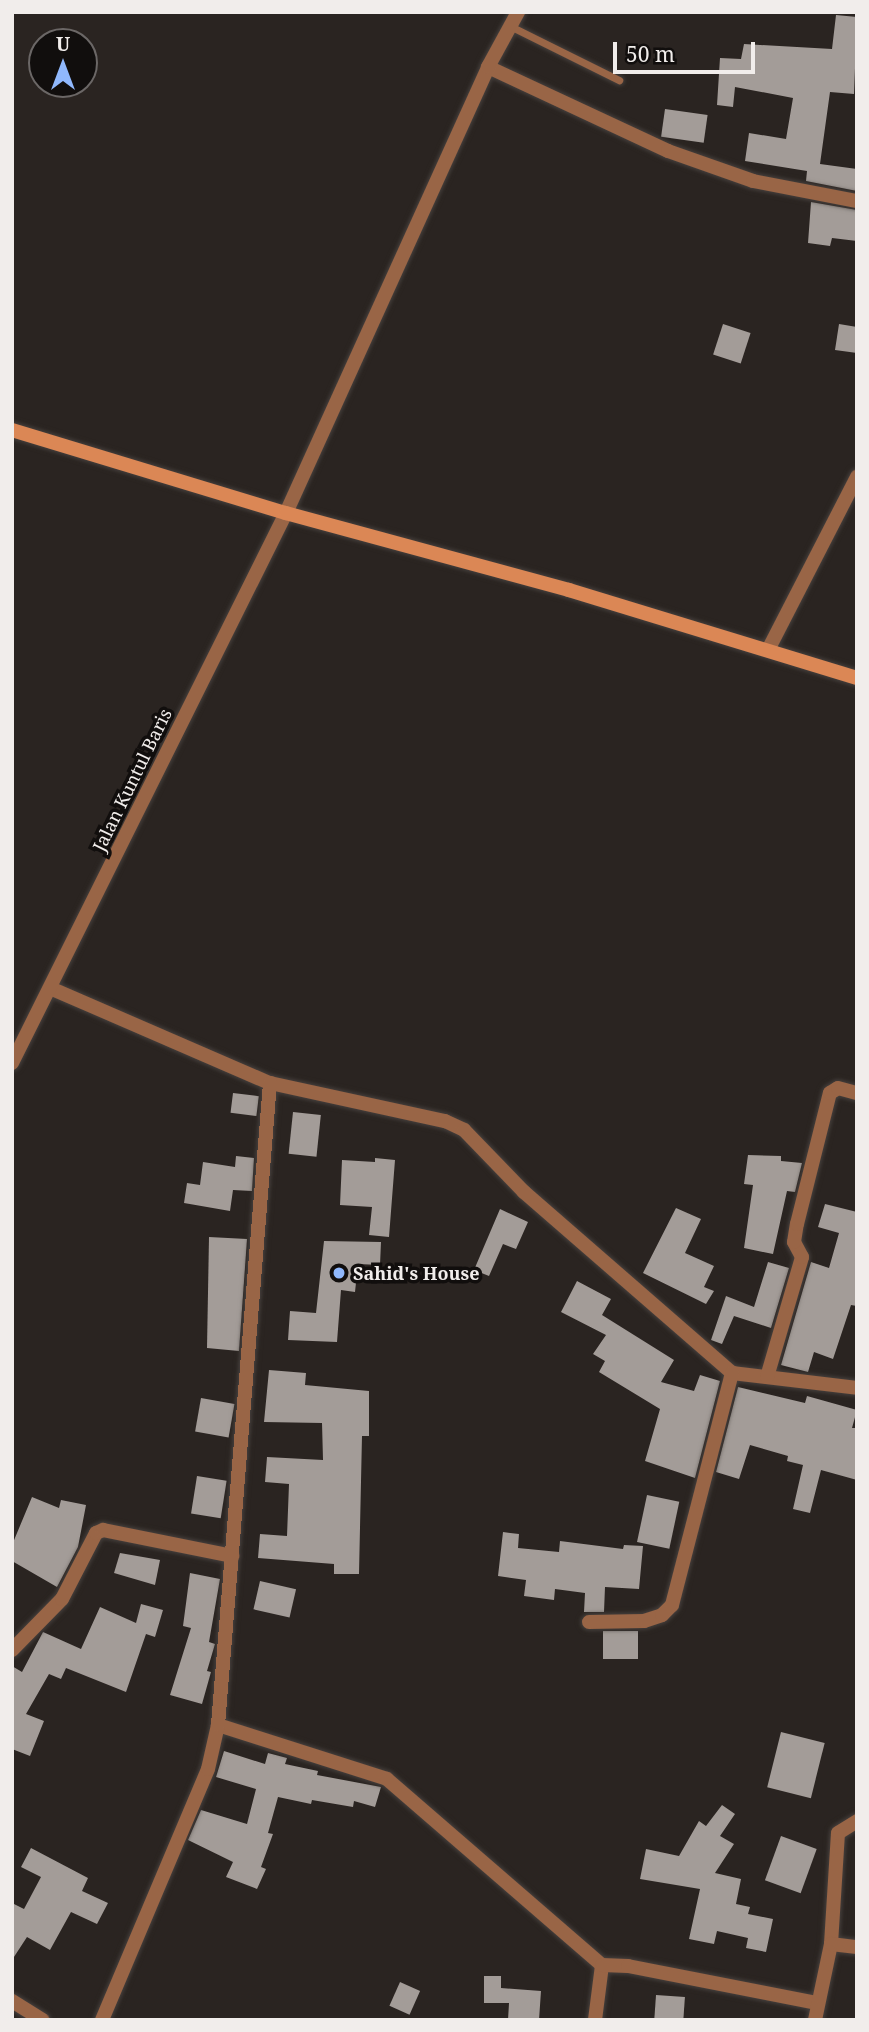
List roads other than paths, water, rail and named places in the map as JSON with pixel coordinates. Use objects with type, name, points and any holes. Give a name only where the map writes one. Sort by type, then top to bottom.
[{"type":"street","name":"Jalan Kuntul Baris","points":[[12,1063],[286,513],[488,67],[518,12]]},
{"type":"street","points":[[488,67],[668,151],[753,181],[857,201]]},
{"type":"street","points":[[12,430],[286,513],[569,590],[857,678]]},
{"type":"street","points":[[768,650],[857,477]]},
{"type":"street","points":[[50,988],[270,1083],[445,1121],[464,1130],[524,1192],[732,1373],[857,1388]]},
{"type":"street","points":[[102,2020],[208,1769],[218,1725],[270,1083]]},
{"type":"street","points":[[767,1377],[802,1257],[794,1242],[797,1224],[830,1093],[838,1088],[857,1093]]},
{"type":"street","points":[[589,1622],[644,1621],[662,1615],[672,1605],[732,1373]]},
{"type":"street","points":[[12,1650],[62,1599],[96,1534],[103,1530],[232,1556]]},
{"type":"street","points":[[218,1725],[387,1779],[602,1965],[628,1966],[817,2003]]},
{"type":"street","points":[[815,2020],[831,1944],[838,1833],[857,1821]]},
{"type":"street","points":[[831,1944],[857,1947]]},
{"type":"street","points":[[595,2020],[602,1965]]},
{"type":"street","points":[[12,2001],[43,2020]]},
{"type":"lane","points":[[510,26],[620,79]]},
{"type":"place","name":"Sahid's House","points":[[339,1273]]}]
